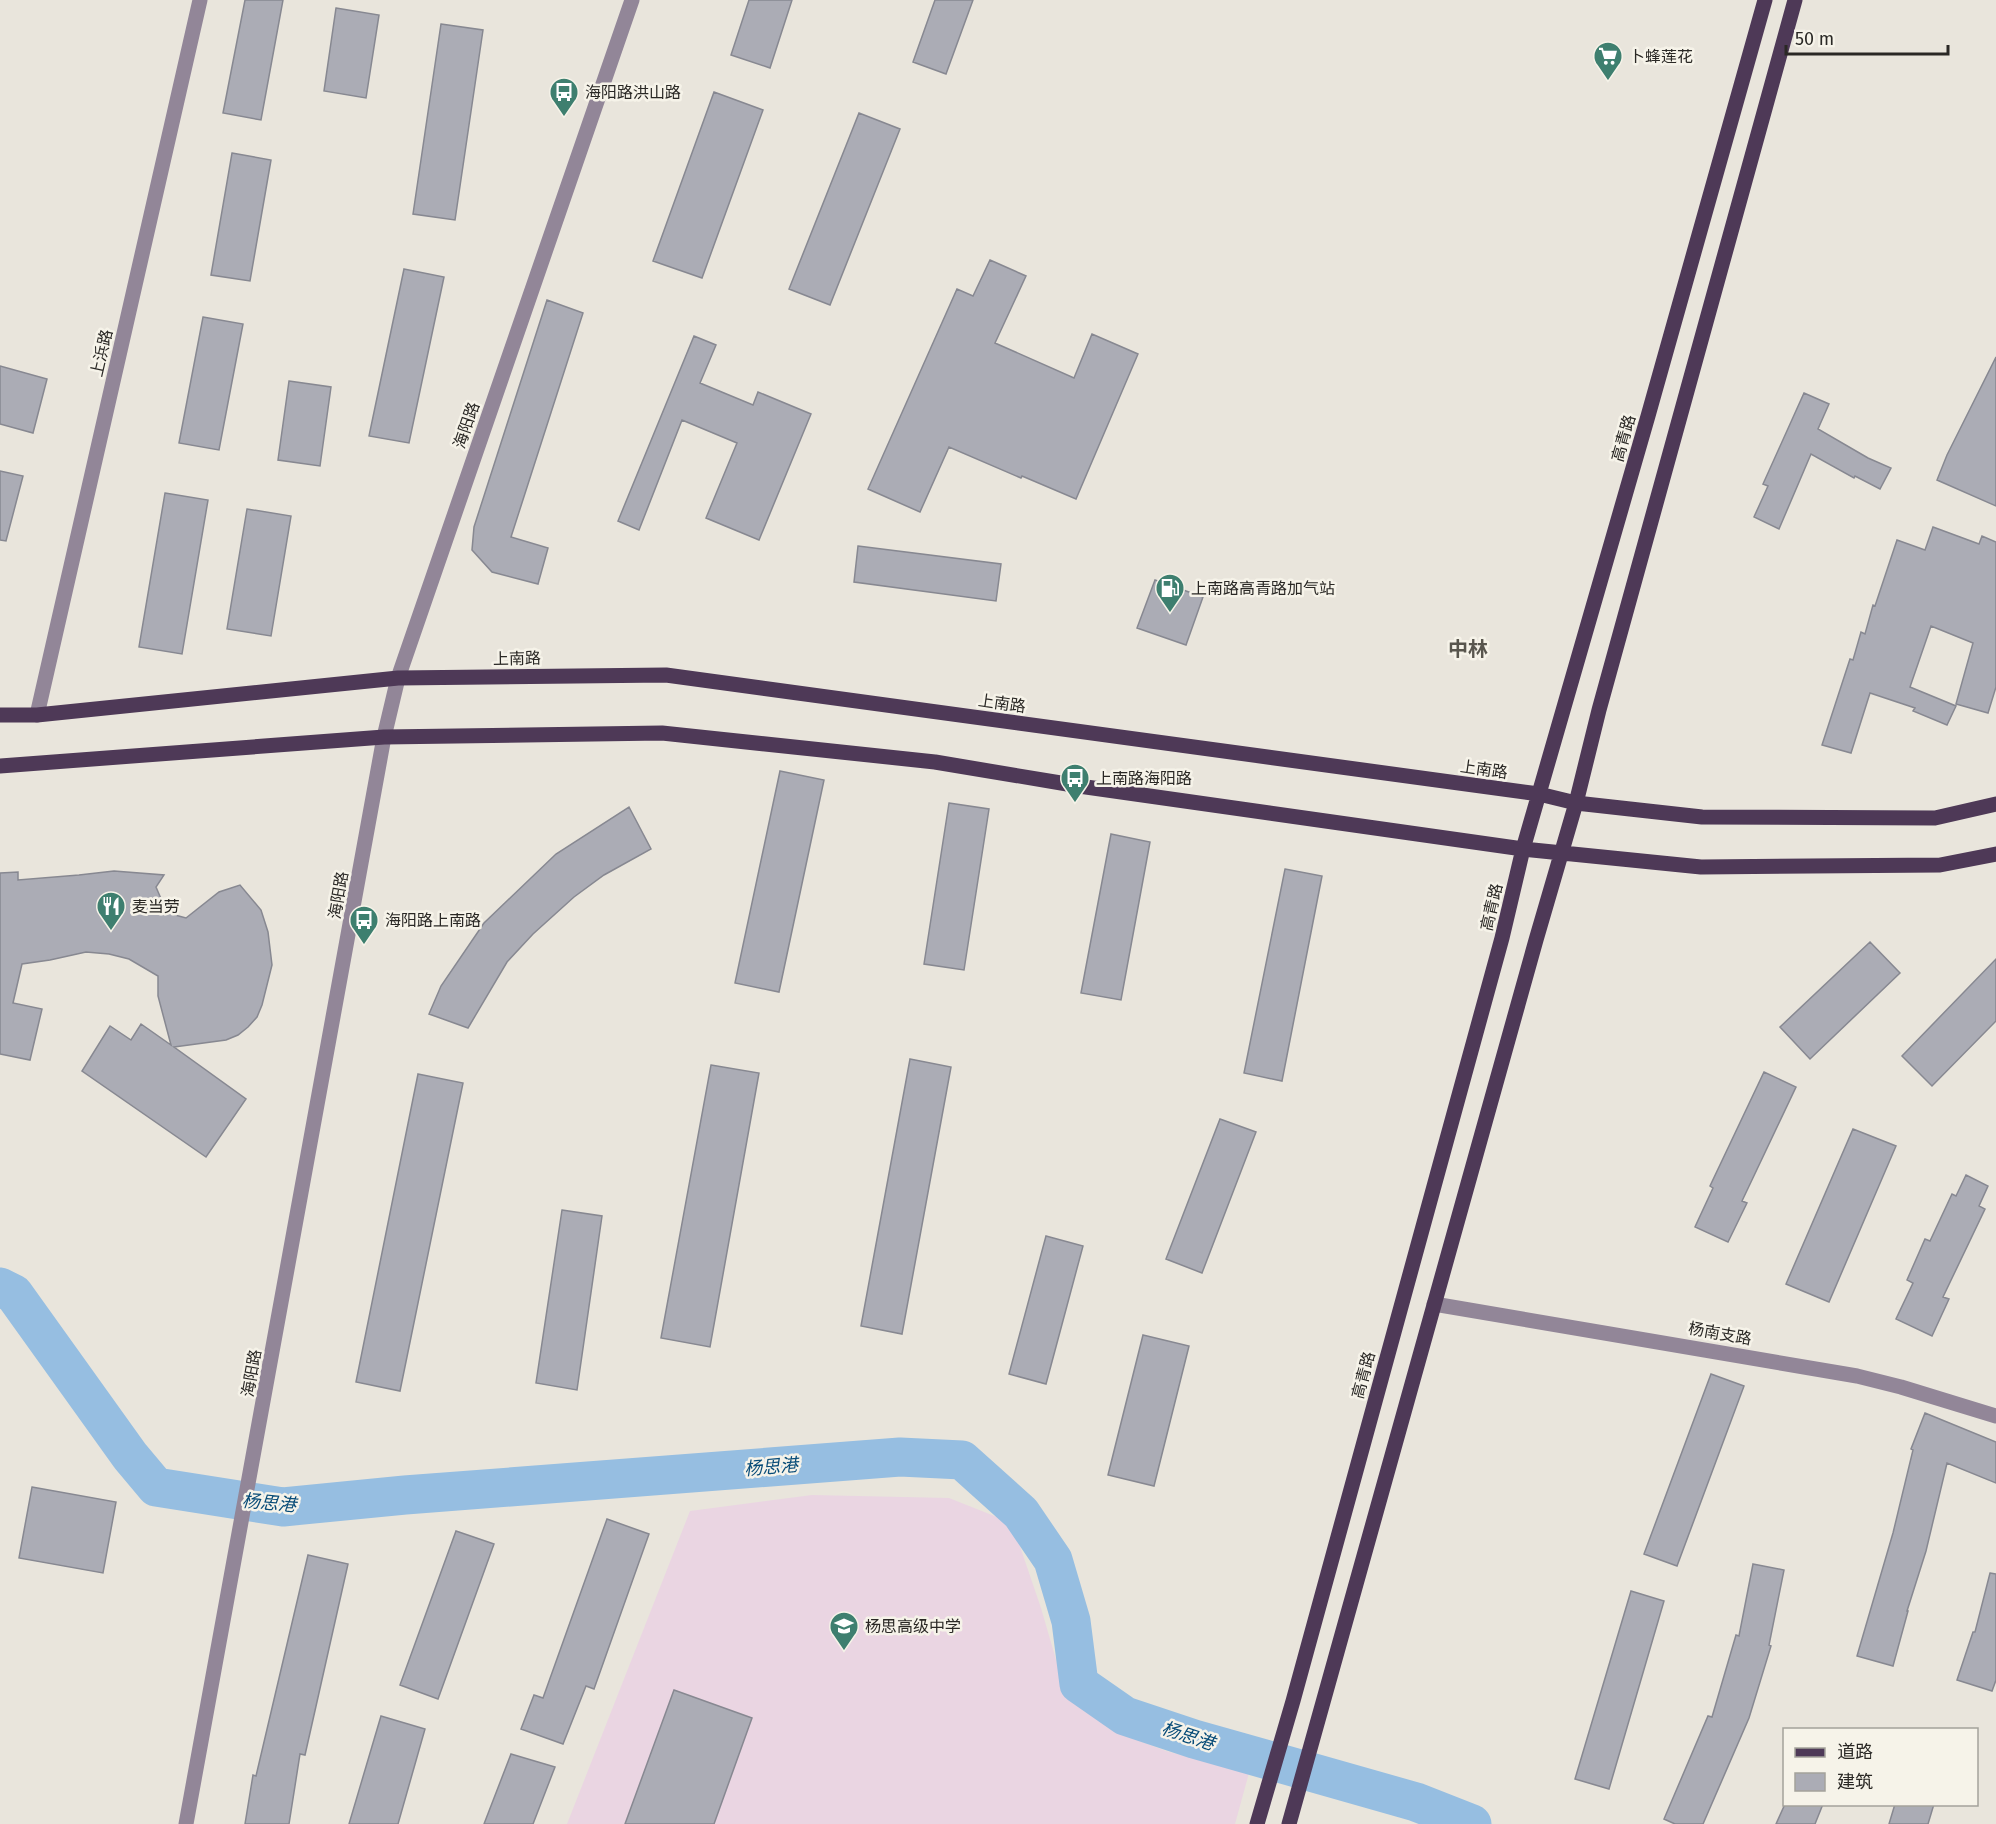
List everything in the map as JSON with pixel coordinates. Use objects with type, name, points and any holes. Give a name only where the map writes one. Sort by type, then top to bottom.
[{"type":"main road","name":"高青路","points":[[1257,1824],[1293,1701],[1502,938],[1523,849],[1765,0]]},
{"type":"main road","points":[[1291,1818],[1576,803],[1599,710],[1796,0]]},
{"type":"main road","name":"上南路","points":[[0,715],[37,715],[398,678],[666,675],[1539,795],[1576,803],[1702,817],[1935,818],[1996,804]]},
{"type":"main road","points":[[0,766],[384,737],[662,733],[935,762],[1079,786],[1523,849],[1701,867],[1940,865],[1996,854]]},
{"type":"street","name":"上浜路","points":[[37,715],[200,0]]},
{"type":"street","name":"海阳路","points":[[186,1824],[384,737],[398,678],[632,0]]},
{"type":"street","name":"杨南支路","points":[[1434,1304],[1857,1376],[1911,1389],[1996,1416]]},
{"type":"shaded area","name":"杨思高级中学","points":[[812,1495],[949,1498],[1012,1523],[1041,1608],[1066,1694],[1116,1732],[1166,1751],[1249,1773],[1235,1824],[567,1824],[690,1511]]},
{"type":"building","points":[[245,0],[283,0],[261,120],[223,113]]},
{"type":"building","points":[[749,0],[792,0],[770,68],[731,55]]},
{"type":"building","points":[[935,0],[973,0],[946,74],[913,62]]},
{"type":"building","points":[[336,8],[379,15],[366,98],[324,91]]},
{"type":"building","points":[[441,24],[483,30],[455,220],[413,214]]},
{"type":"building","points":[[714,92],[763,110],[702,278],[653,261]]},
{"type":"building","points":[[859,113],[900,129],[830,305],[789,289]]},
{"type":"building","points":[[232,153],[271,160],[250,281],[211,275]]},
{"type":"building","points":[[990,260],[1026,276],[995,343],[1074,378],[1092,334],[1138,354],[1076,499],[949,447],[920,512],[868,489],[957,289],[973,296]]},
{"type":"building","points":[[404,269],[444,277],[409,443],[369,436]]},
{"type":"building","points":[[547,300],[583,313],[511,537],[548,548],[538,584],[492,572],[472,550],[474,527]]},
{"type":"building","points":[[203,317],[243,324],[219,450],[179,443]]},
{"type":"building","points":[[694,336],[716,345],[700,383],[753,405],[758,392],[811,414],[759,540],[706,518],[737,443],[682,420],[639,530],[618,521]]},
{"type":"building","points":[[1996,357],[1996,506],[1937,480]]},
{"type":"building","points":[[0,366],[47,379],[33,433],[0,424]]},
{"type":"building","points":[[289,381],[331,387],[320,466],[278,460]]},
{"type":"building","points":[[1804,393],[1829,404],[1818,429],[1868,458],[1891,468],[1880,489],[1855,476],[1854,478],[1811,454],[1779,529],[1754,517],[1768,486],[1763,484]]},
{"type":"building","points":[[0,471],[23,476],[6,541],[0,540]]},
{"type":"building","points":[[165,493],[208,500],[182,654],[139,647]]},
{"type":"building","points":[[247,509],[291,516],[271,636],[227,629]]},
{"type":"building","points":[[1933,527],[1979,544],[1982,536],[1996,542],[1996,687],[1988,713],[1956,704],[1973,643],[1931,626],[1910,687],[1956,706],[1947,725],[1913,711],[1915,708],[1870,693],[1851,753],[1822,745],[1850,659],[1853,660],[1861,632],[1865,634],[1897,540],[1925,550]]},
{"type":"building","points":[[858,546],[1001,564],[996,601],[854,582]]},
{"type":"building","name":"上南路高青路加气站","points":[[1155,580],[1203,597],[1186,645],[1137,628]]},
{"type":"building","points":[[780,771],[824,780],[779,992],[735,983]]},
{"type":"building","points":[[949,803],[989,809],[964,970],[924,964]]},
{"type":"building","points":[[629,807],[651,849],[604,875],[574,897],[533,934],[507,962],[468,1028],[429,1014],[441,986],[484,923],[556,854]]},
{"type":"building","points":[[1111,834],[1150,842],[1121,1000],[1081,993]]},
{"type":"building","points":[[1285,869],[1322,876],[1282,1081],[1244,1073]]},
{"type":"building","points":[[114,871],[164,875],[156,887],[162,901],[168,911],[186,918],[219,892],[240,885],[261,910],[268,932],[272,965],[257,1017],[238,1035],[226,1040],[174,1047],[246,1099],[206,1157],[82,1071],[110,1026],[131,1040],[141,1024],[171,1045],[158,996],[158,976],[129,959],[86,952],[22,964],[13,1003],[42,1009],[30,1060],[0,1054],[0,873],[18,872],[18,880]]},
{"type":"building","points":[[1870,942],[1900,973],[1810,1059],[1780,1027]]},
{"type":"building","points":[[1996,959],[1996,1021],[1932,1086],[1902,1056]]},
{"type":"building","points":[[910,1059],[951,1067],[902,1334],[861,1326]]},
{"type":"building","points":[[711,1065],[759,1073],[710,1347],[661,1338]]},
{"type":"building","points":[[1764,1072],[1796,1087],[1742,1201],[1747,1203],[1728,1242],[1695,1227],[1713,1188],[1710,1186]]},
{"type":"building","points":[[418,1074],[463,1083],[400,1391],[356,1382]]},
{"type":"building","points":[[1220,1119],[1256,1132],[1202,1273],[1166,1259]]},
{"type":"building","points":[[1853,1129],[1896,1146],[1829,1302],[1786,1284]]},
{"type":"building","points":[[1966,1175],[1988,1186],[1979,1206],[1985,1209],[1943,1297],[1949,1299],[1932,1336],[1896,1319],[1913,1283],[1907,1280],[1925,1239],[1930,1241],[1952,1194],[1956,1196]]},
{"type":"building","points":[[562,1210],[602,1216],[577,1390],[536,1383]]},
{"type":"building","points":[[1046,1236],[1083,1246],[1046,1384],[1009,1374]]},
{"type":"building","points":[[1143,1335],[1189,1346],[1154,1486],[1108,1475]]},
{"type":"building","points":[[1711,1374],[1744,1386],[1677,1566],[1644,1554]]},
{"type":"building","points":[[1925,1413],[1996,1442],[1996,1483],[1947,1463],[1926,1551],[1893,1666],[1857,1656],[1893,1533],[1913,1450],[1911,1449]]},
{"type":"building","points":[[32,1487],[116,1502],[103,1573],[19,1558]]},
{"type":"building","points":[[607,1519],[649,1534],[594,1689],[586,1686],[563,1744],[521,1729],[534,1695],[543,1698]]},
{"type":"building","points":[[456,1531],[494,1544],[438,1699],[400,1685]]},
{"type":"building","points":[[308,1555],[348,1564],[305,1755],[300,1754],[289,1824],[245,1824],[253,1775],[256,1776]]},
{"type":"building","points":[[1753,1564],[1784,1570],[1769,1645],[1771,1646],[1749,1718],[1703,1824],[1675,1824],[1664,1819],[1708,1716],[1712,1717],[1736,1635],[1739,1636]]},
{"type":"building","points":[[1990,1573],[1996,1574],[1996,1680],[1992,1691],[1957,1680],[1973,1632],[1975,1632]]},
{"type":"building","points":[[1631,1591],[1664,1601],[1609,1789],[1575,1779]]},
{"type":"building","points":[[674,1690],[752,1718],[714,1824],[625,1824]]},
{"type":"building","points":[[381,1716],[425,1729],[398,1824],[349,1824]]},
{"type":"building","points":[[511,1754],[555,1767],[533,1824],[484,1824]]},
{"type":"building","points":[[1784,1806],[1822,1806],[1815,1824],[1776,1824]]},
{"type":"building","points":[[1894,1806],[1933,1806],[1928,1824],[1889,1824]]},
{"type":"waterway","name":"杨思港","points":[[0,1287],[14,1294],[130,1456],[156,1487],[283,1507],[405,1495],[900,1457],[962,1460],[1021,1513],[1053,1560],[1071,1621],[1079,1684],[1125,1716],[1194,1739],[1416,1802],[1472,1824]]},
{"type":"place","name":"卜蜂莲花","points":[[1608,82]]},
{"type":"place","name":"海阳路洪山路","points":[[564,118]]},
{"type":"place","name":"上南路高青路加气站","points":[[1170,614]]},
{"type":"place","name":"上南路海阳路","points":[[1075,804]]},
{"type":"place","name":"麦当劳","points":[[111,932]]},
{"type":"place","name":"海阳路上南路","points":[[364,946]]},
{"type":"place","name":"杨思高级中学","points":[[844,1652]]},
{"type":"district","name":"中林","points":[[1468,649]]}]
